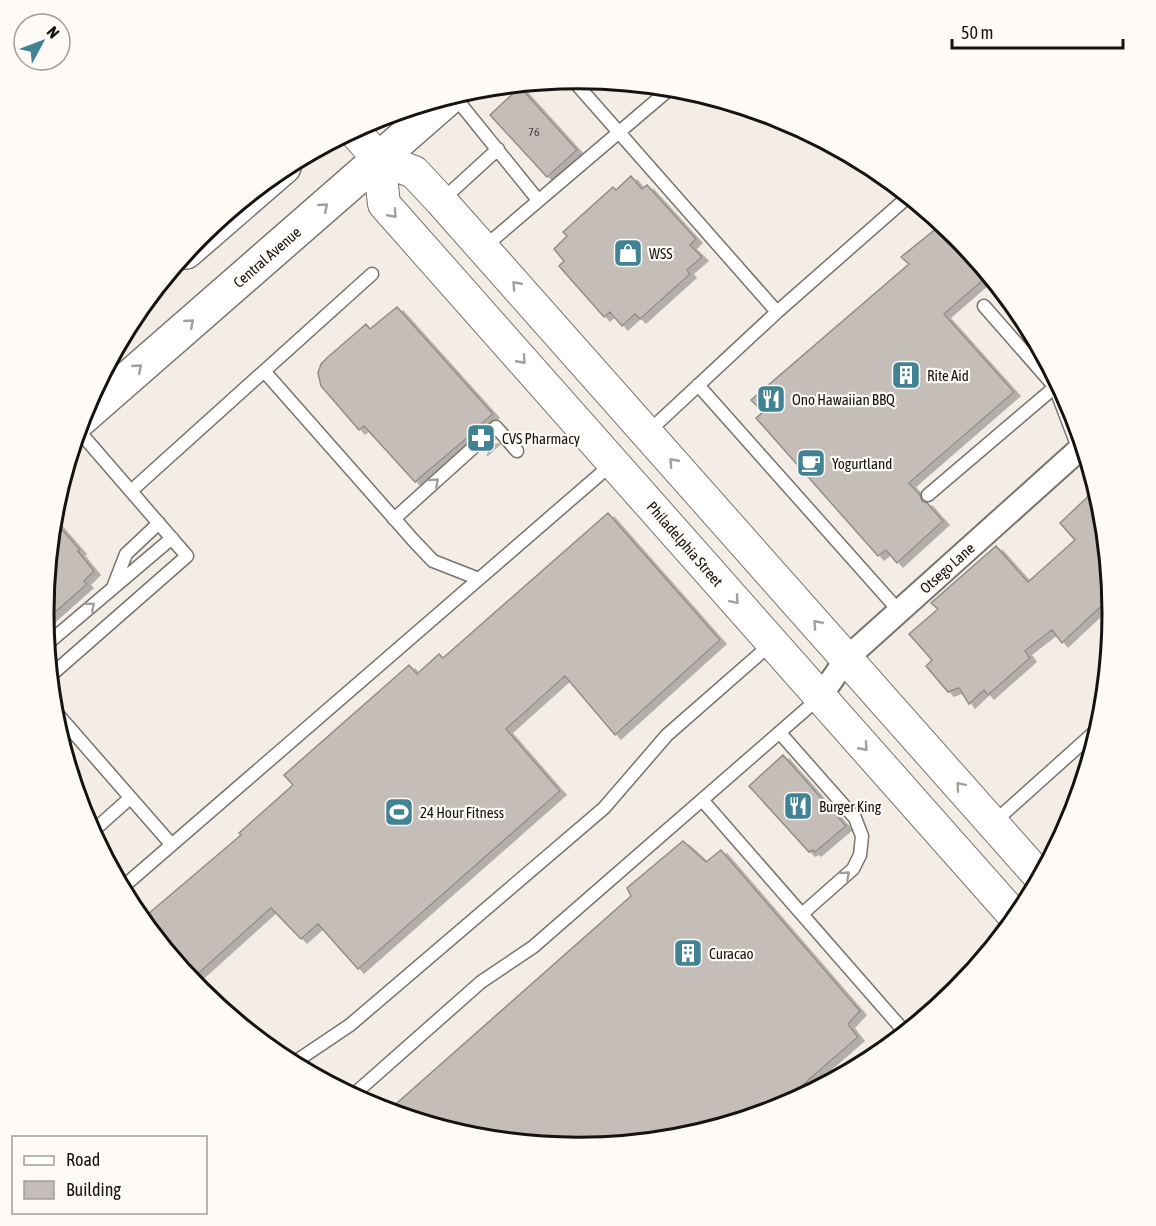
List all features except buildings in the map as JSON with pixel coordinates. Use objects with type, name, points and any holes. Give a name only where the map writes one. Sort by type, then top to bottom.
[{"type":"main road","name":"Central Avenue","points":[[98,403],[437,108]]},
{"type":"main road","points":[[359,137],[379,159],[414,172],[441,201],[1034,871]]},
{"type":"main road","name":"Philadelphia Street","points":[[379,159],[384,204],[1009,911]]},
{"type":"main road","points":[[614,462],[622,458],[634,458],[647,465],[672,493],[712,506]]},
{"type":"street","name":"Otsego Lane","points":[[820,697],[847,658],[1076,452]]},
{"type":"lane","points":[[581,89],[777,312]]},
{"type":"lane","points":[[483,248],[661,96]]},
{"type":"lane","points":[[460,103],[538,200]]},
{"type":"lane","points":[[441,201],[498,149]]},
{"type":"lane","points":[[647,432],[777,312],[903,202]]},
{"type":"lane","points":[[132,491],[372,274]]},
{"type":"lane","points":[[984,306],[1042,369]]},
{"type":"lane","points":[[264,371],[394,519],[434,561],[479,579]]},
{"type":"lane","points":[[698,385],[899,611]]},
{"type":"lane","points":[[928,495],[1052,390]]},
{"type":"lane","points":[[489,433],[496,427],[517,451]]},
{"type":"lane","points":[[57,670],[187,556],[85,438]]},
{"type":"lane","points":[[394,519],[475,446]]},
{"type":"lane","points":[[128,882],[614,462]]},
{"type":"lane","points":[[112,589],[126,554],[159,523]]},
{"type":"lane","points":[[55,637],[172,538]]},
{"type":"lane","points":[[301,1058],[350,1025],[604,808],[667,735],[772,643]]},
{"type":"lane","points":[[360,1089],[481,982],[533,947],[820,697]]},
{"type":"lane","points":[[66,724],[171,844]]},
{"type":"lane","points":[[780,733],[855,818],[862,836],[860,855],[853,868],[802,914]]},
{"type":"lane","points":[[993,823],[1086,739]]},
{"type":"lane","points":[[99,826],[130,798]]},
{"type":"lane","points":[[703,801],[901,1026]]},
{"type":"place","name":"WSS","points":[[628,253]]},
{"type":"place","name":"Rite Aid","points":[[906,375]]},
{"type":"place","name":"Ono Hawaiian BBQ","points":[[771,399]]},
{"type":"place","name":"CVS Pharmacy","points":[[481,438]]},
{"type":"place","name":"Yogurtland","points":[[811,463]]},
{"type":"place","name":"Burger King","points":[[798,806]]},
{"type":"place","name":"24 Hour Fitness","points":[[399,812]]},
{"type":"place","name":"Curacao","points":[[688,953]]}]
